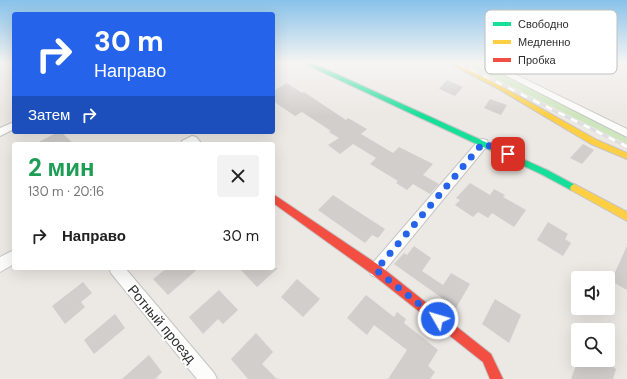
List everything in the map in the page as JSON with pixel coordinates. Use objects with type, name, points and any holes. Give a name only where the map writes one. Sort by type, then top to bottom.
[{"type":"street","points":[[345,81],[544,172],[627,217]]},
{"type":"street","points":[[487,81],[594,142],[627,156]]},
{"type":"street","points":[[521,81],[627,133]]},
{"type":"street","points":[[0,132],[12,126]]},
{"type":"street","points":[[376,270],[483,143]]},
{"type":"street","points":[[275,199],[376,270],[487,358],[497,379]]},
{"type":"street","points":[[0,265],[12,257]]},
{"type":"street","name":"Ротный проезд","points":[[118,270],[208,379]]},
{"type":"green space","points":[[500,81],[517,81],[627,134],[627,144]]},
{"type":"building","points":[[446,81],[463,87],[455,96],[439,89]]},
{"type":"building","points":[[287,83],[302,93],[304,92],[346,120],[348,118],[367,129],[361,134],[393,153],[399,147],[433,164],[423,175],[439,184],[430,194],[413,184],[407,190],[396,183],[398,181],[370,164],[376,158],[353,144],[340,154],[328,145],[339,138],[302,112],[295,116],[275,102],[275,90]]},
{"type":"building","points":[[490,99],[507,105],[501,115],[484,108]]},
{"type":"building","points":[[54,134],[63,134],[72,142],[39,142]]},
{"type":"building","points":[[583,144],[594,150],[582,164],[570,158]]},
{"type":"building","points":[[470,183],[490,195],[494,189],[505,195],[503,197],[526,210],[514,227],[492,213],[488,218],[478,212],[473,217],[455,205],[460,200],[456,198]]},
{"type":"building","points":[[333,195],[385,229],[378,238],[372,235],[365,243],[318,210]]},
{"type":"building","points":[[548,222],[568,234],[565,239],[571,243],[563,256],[537,240]]},
{"type":"building","points":[[414,246],[431,258],[422,271],[443,285],[451,273],[470,284],[456,308],[394,264],[404,253],[407,255]]},
{"type":"building","points":[[627,246],[627,290],[615,283],[615,272]]},
{"type":"building","points":[[275,268],[278,268],[257,287],[241,270],[275,270]]},
{"type":"building","points":[[164,270],[197,270],[168,295],[153,279]]},
{"type":"building","points":[[297,279],[320,299],[303,317],[281,297]]},
{"type":"building","points":[[83,282],[92,293],[81,302],[85,307],[65,324],[52,306]]},
{"type":"building","points":[[219,290],[238,310],[223,324],[218,319],[203,334],[189,317]]},
{"type":"building","points":[[366,295],[394,317],[397,312],[406,319],[404,323],[438,350],[428,366],[435,372],[430,379],[388,379],[407,350],[374,325],[367,335],[347,318]]},
{"type":"building","points":[[495,299],[521,315],[509,343],[482,324]]},
{"type":"building","points":[[115,314],[125,328],[94,354],[84,340]]},
{"type":"building","points":[[256,333],[273,352],[262,364],[277,379],[248,379],[231,359]]},
{"type":"building","points":[[149,355],[162,372],[155,379],[122,379]]},
{"type":"building","points":[[575,367],[613,367],[616,369],[613,379],[571,379]]},
{"type":"railway","points":[[494,81],[622,144]]},
{"type":"railway","points":[[622,144],[627,147]]},
{"type":"traffic: fast","points":[[345,81],[544,172],[574,188]]},
{"type":"traffic: slow","points":[[487,81],[594,142],[627,156]]},
{"type":"traffic: slow","points":[[574,188],[627,217]]},
{"type":"traffic: jam","points":[[275,199],[376,270],[487,358],[497,379]]},
{"type":"route","points":[[438,319],[376,270],[483,143],[508,154]]}]
